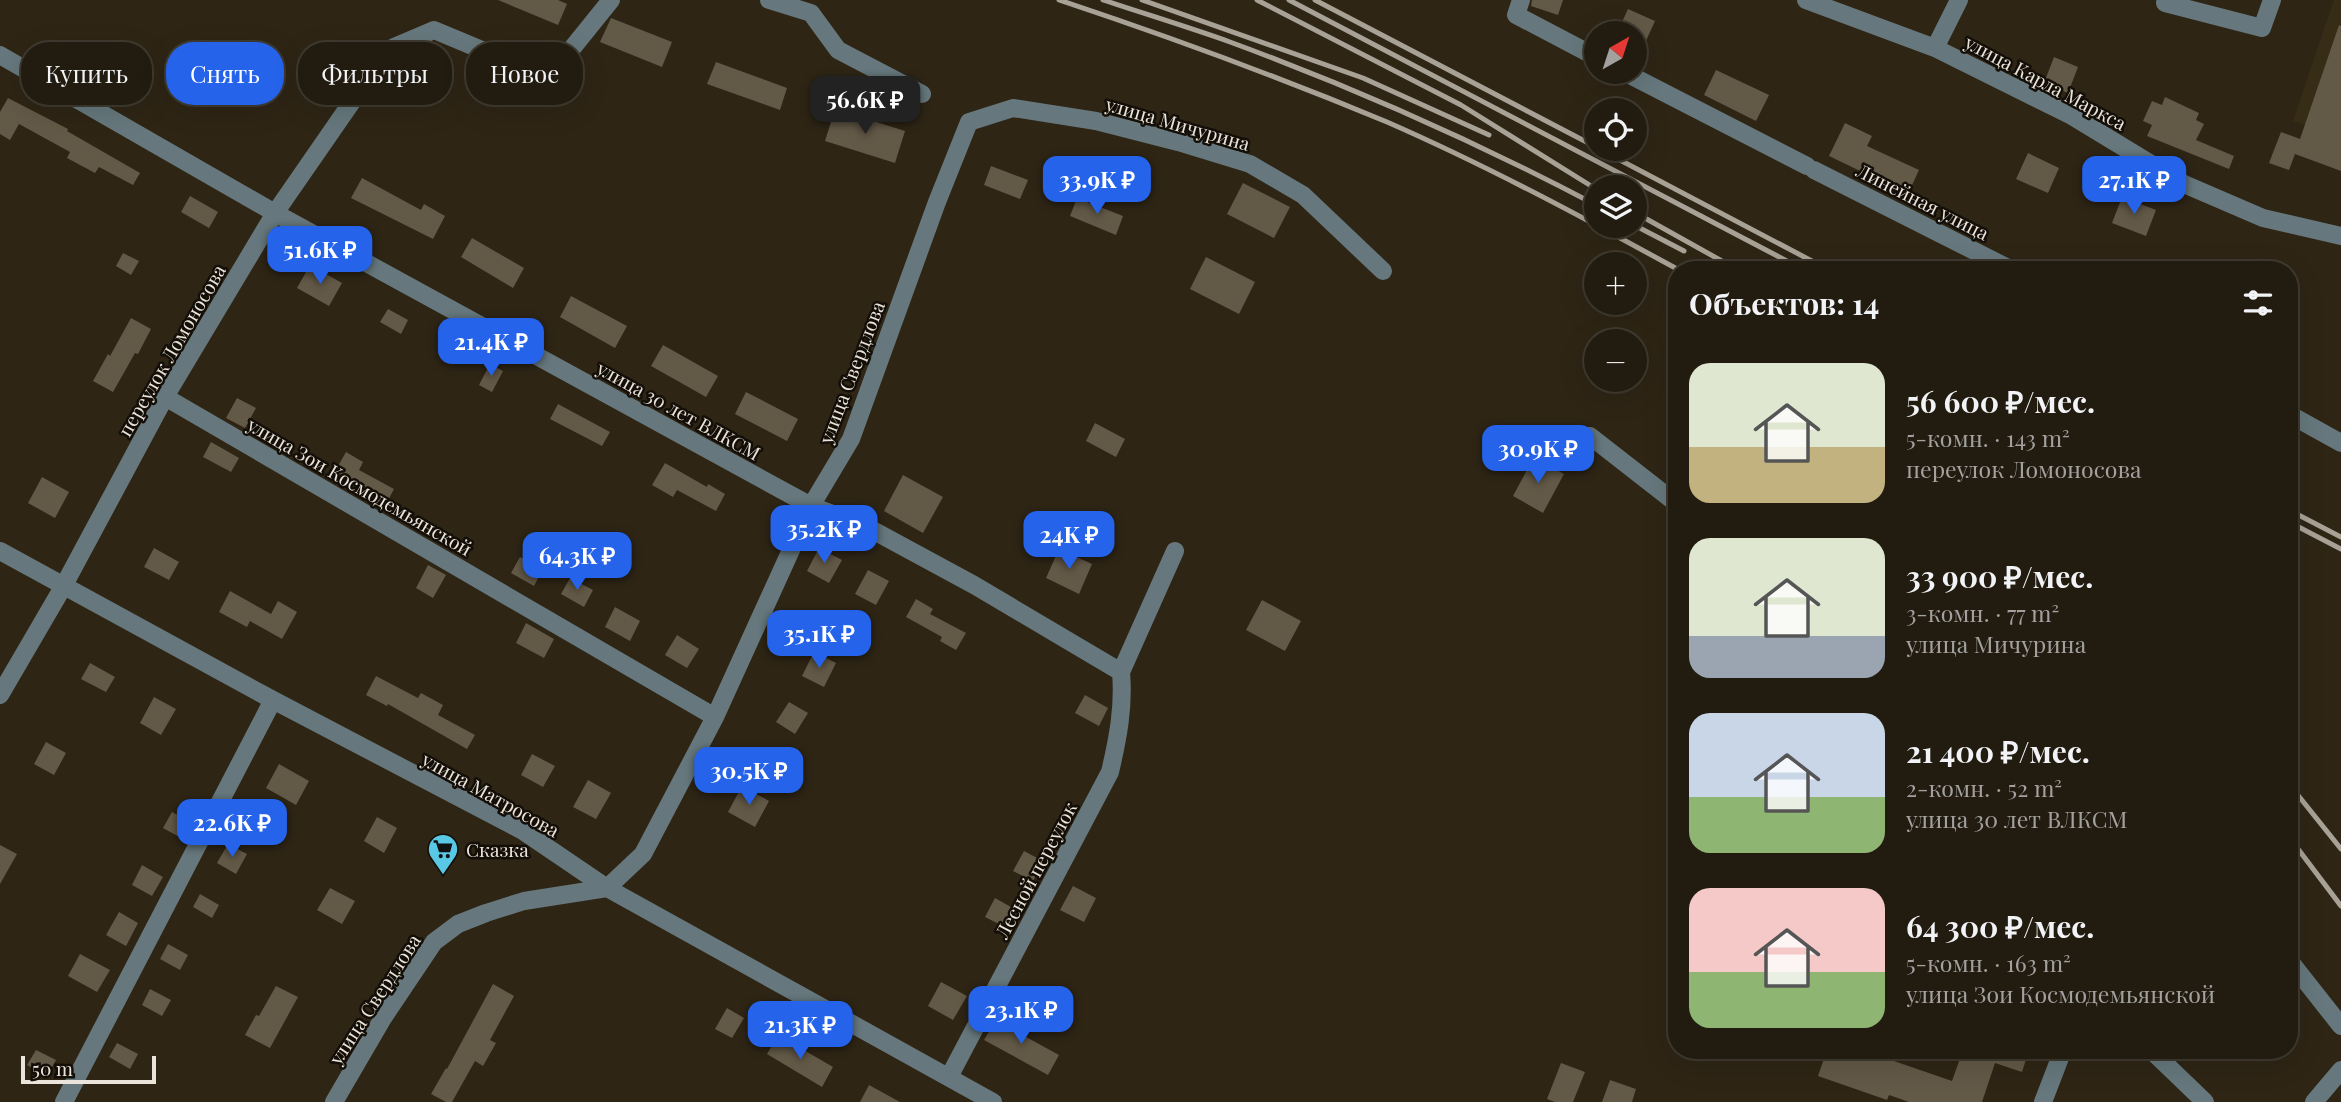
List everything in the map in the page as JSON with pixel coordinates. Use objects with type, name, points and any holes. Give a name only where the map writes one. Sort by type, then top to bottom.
[{"type":"street","name":"переулок Ломоносова","points":[[0,695],[63,587],[165,397],[275,213],[365,83],[394,47],[434,30],[532,71],[557,67],[611,0]]},
{"type":"street","points":[[769,0],[811,13],[838,50],[922,94]]},
{"type":"street","points":[[1521,0],[1517,15],[1584,51]]},
{"type":"street","name":"улица Карла Маркса","points":[[1806,0],[1935,48],[2072,116],[2184,184],[2263,218],[2341,236]]},
{"type":"street","points":[[1935,48],[1959,0]]},
{"type":"street","points":[[2165,3],[2262,28],[2272,0]]},
{"type":"street","name":"улица 30 лет ВЛКСМ","points":[[0,55],[275,213],[811,506],[865,526],[974,584],[1121,672]]},
{"type":"street","name":"Линейная улица","points":[[1647,84],[1994,261]]},
{"type":"street","name":"улица Мичурина","points":[[969,122],[1013,108],[1096,121],[1250,164],[1303,195],[1383,271]]},
{"type":"street","name":"улица Свердлова","points":[[334,1102],[383,1018],[434,942],[458,924],[524,901],[607,888],[643,854],[715,717],[811,506],[851,439],[969,122]]},
{"type":"street","name":"улица Зои Космодемьянской","points":[[165,397],[715,717]]},
{"type":"street","points":[[2298,419],[2341,443]]},
{"type":"street","points":[[1590,436],[1668,497]]},
{"type":"street","name":"улица Матросова","points":[[0,551],[273,701],[523,831],[607,888],[993,1102]]},
{"type":"street","points":[[1121,672],[1175,551]]},
{"type":"street","name":"Лесной переулок","points":[[949,1077],[1110,772],[1120,728],[1123,694],[1121,672]]},
{"type":"street","points":[[64,1102],[273,701]]},
{"type":"street","points":[[2298,971],[2341,1026]]},
{"type":"street","points":[[2043,1102],[2060,1059]]},
{"type":"street","points":[[2160,1059],[2205,1102]]},
{"type":"street","points":[[2315,1102],[2341,1070]]},
{"type":"shaded area","points":[[2334,0],[2341,0],[2341,135],[2293,121]]},
{"type":"building","points":[[498,0],[558,0],[567,4],[558,25]]},
{"type":"building","points":[[1532,0],[1563,0],[1558,15],[1531,6]]},
{"type":"building","points":[[1628,9],[1655,21],[1647,39],[1647,21],[1622,21]]},
{"type":"building","points":[[611,18],[672,42],[662,67],[600,42]]},
{"type":"building","points":[[2339,25],[2341,171],[2295,154],[2289,170],[2269,163],[2281,132],[2300,139]]},
{"type":"building","points":[[2054,57],[2078,67],[2068,93],[2044,83]]},
{"type":"building","points":[[716,62],[787,88],[780,110],[707,84]]},
{"type":"building","points":[[1716,70],[1769,95],[1756,121],[1704,95]]},
{"type":"building","points":[[2165,97],[2199,113],[2196,120],[2204,124],[2196,140],[2234,156],[2229,169],[2147,136],[2152,125],[2143,121],[2152,101],[2162,105]]},
{"type":"building","points":[[8,98],[68,129],[67,131],[140,173],[133,185],[99,167],[95,173],[67,158],[70,152],[19,124],[10,140],[0,134],[0,112]]},
{"type":"building","points":[[835,109],[905,131],[895,163],[825,141]]},
{"type":"building","points":[[1845,123],[1872,136],[1867,146],[1919,170],[1908,194],[1829,156]]},
{"type":"building","points":[[2028,153],[2059,168],[2048,193],[2016,179]]},
{"type":"building","points":[[991,166],[1028,180],[1020,199],[984,185]]},
{"type":"building","points":[[362,178],[421,210],[424,204],[445,216],[433,239],[351,198]]},
{"type":"building","points":[[1243,183],[1290,207],[1274,238],[1227,214]]},
{"type":"building","points":[[190,196],[218,212],[209,228],[181,212]]},
{"type":"building","points":[[2122,197],[2156,210],[2146,236],[2112,223]]},
{"type":"building","points":[[1077,198],[1123,216],[1116,235],[1070,216]]},
{"type":"building","points":[[472,238],[524,268],[513,288],[461,257]]},
{"type":"building","points":[[123,253],[139,261],[131,275],[116,266]]},
{"type":"building","points":[[1206,257],[1255,282],[1239,314],[1190,289]]},
{"type":"building","points":[[310,265],[342,283],[329,306],[297,288]]},
{"type":"building","points":[[571,296],[627,326],[615,348],[560,317]]},
{"type":"building","points":[[388,309],[408,320],[401,334],[380,322]]},
{"type":"building","points":[[131,318],[151,329],[113,392],[93,381]]},
{"type":"building","points":[[663,345],[718,376],[706,397],[651,366]]},
{"type":"building","points":[[490,364],[503,371],[492,392],[479,385]]},
{"type":"building","points":[[746,392],[798,419],[787,441],[735,414]]},
{"type":"building","points":[[237,398],[256,408],[245,428],[226,418]]},
{"type":"building","points":[[558,404],[610,432],[602,446],[550,419]]},
{"type":"building","points":[[1095,423],[1125,439],[1116,457],[1086,441]]},
{"type":"building","points":[[211,442],[239,458],[231,472],[203,457]]},
{"type":"building","points":[[346,452],[363,462],[359,470],[394,489],[386,504],[333,475]]},
{"type":"building","points":[[1534,457],[1564,474],[1543,513],[1513,496]]},
{"type":"building","points":[[665,463],[725,494],[716,511],[677,490],[673,497],[652,485]]},
{"type":"building","points":[[903,475],[943,497],[923,533],[884,511]]},
{"type":"building","points":[[42,477],[69,492],[55,518],[28,503]]},
{"type":"building","points":[[154,548],[179,562],[169,580],[144,567]]},
{"type":"building","points":[[819,548],[842,560],[829,583],[807,571]]},
{"type":"building","points":[[1059,549],[1092,564],[1079,594],[1046,578]]},
{"type":"building","points":[[520,557],[543,569],[534,586],[511,573]]},
{"type":"building","points":[[428,565],[446,575],[433,598],[416,588]]},
{"type":"building","points":[[868,570],[889,581],[876,605],[855,594]]},
{"type":"building","points":[[570,578],[593,590],[584,607],[561,594]]},
{"type":"building","points":[[230,591],[271,614],[278,601],[297,612],[282,639],[250,621],[247,627],[219,612]]},
{"type":"building","points":[[916,599],[933,609],[930,614],[966,633],[956,650],[940,641],[942,637],[906,617]]},
{"type":"building","points":[[1262,600],[1301,621],[1285,651],[1246,630]]},
{"type":"building","points":[[615,607],[640,621],[630,641],[605,627]]},
{"type":"building","points":[[526,623],[554,639],[544,658],[516,643]]},
{"type":"building","points":[[677,635],[699,649],[687,668],[665,655]]},
{"type":"building","points":[[814,652],[836,663],[824,687],[802,676]]},
{"type":"building","points":[[90,663],[115,677],[106,692],[81,679]]},
{"type":"building","points":[[376,676],[418,698],[421,693],[443,705],[438,715],[475,735],[467,749],[388,704],[387,706],[366,695]]},
{"type":"building","points":[[1085,695],[1108,708],[1099,726],[1075,713]]},
{"type":"building","points":[[154,697],[176,709],[161,735],[140,723]]},
{"type":"building","points":[[789,702],[808,713],[795,734],[776,722]]},
{"type":"building","points":[[46,742],[66,753],[54,775],[34,764]]},
{"type":"building","points":[[532,754],[555,766],[543,787],[521,775]]},
{"type":"building","points":[[279,764],[309,781],[296,805],[266,788]]},
{"type":"building","points":[[588,780],[611,793],[596,819],[573,807]]},
{"type":"building","points":[[742,786],[769,801],[755,827],[728,812]]},
{"type":"building","points":[[172,812],[192,823],[183,839],[163,828]]},
{"type":"building","points":[[377,817],[397,828],[384,853],[364,841]]},
{"type":"building","points":[[228,844],[247,854],[236,874],[217,863]]},
{"type":"building","points":[[0,845],[17,854],[0,884]]},
{"type":"building","points":[[1024,851],[1043,861],[1033,881],[1013,871]]},
{"type":"building","points":[[142,865],[163,877],[152,896],[132,885]]},
{"type":"building","points":[[1073,886],[1096,898],[1084,922],[1060,910]]},
{"type":"building","points":[[330,888],[355,901],[342,924],[317,910]]},
{"type":"building","points":[[200,894],[219,905],[212,918],[193,907]]},
{"type":"building","points":[[995,898],[1018,911],[1009,929],[985,917]]},
{"type":"building","points":[[119,912],[138,923],[126,946],[106,935]]},
{"type":"building","points":[[168,944],[188,955],[180,970],[160,959]]},
{"type":"building","points":[[80,954],[110,970],[97,992],[68,976]]},
{"type":"building","points":[[941,982],[967,996],[953,1020],[928,1006]]},
{"type":"building","points":[[493,984],[514,996],[490,1040],[496,1043],[483,1066],[475,1061],[452,1102],[446,1102],[431,1094]]},
{"type":"building","points":[[276,986],[298,997],[270,1048],[245,1035]]},
{"type":"building","points":[[150,989],[171,1000],[162,1016],[142,1005]]},
{"type":"building","points":[[727,1008],[744,1018],[732,1038],[715,1029]]},
{"type":"building","points":[[998,1016],[1019,1028],[1017,1032],[1059,1055],[1048,1075],[984,1040]]},
{"type":"building","points":[[778,1035],[833,1067],[822,1087],[767,1054]]},
{"type":"building","points":[[117,1043],[138,1054],[130,1069],[109,1057]]},
{"type":"building","points":[[36,1050],[56,1060],[47,1076],[27,1065]]},
{"type":"building","points":[[1824,1059],[1888,1059],[1952,1081],[1960,1059],[2026,1059],[2022,1072],[1995,1063],[1982,1102],[1909,1102],[1889,1095],[1887,1100],[1818,1076]]},
{"type":"building","points":[[1561,1063],[1585,1072],[1573,1102],[1547,1099]]},
{"type":"building","points":[[1610,1080],[1636,1089],[1632,1102],[1602,1102]]},
{"type":"building","points":[[869,1085],[900,1102],[860,1102]]},
{"type":"railway","points":[[1059,0],[1224,58],[1387,122],[1492,171],[1584,219]]},
{"type":"railway","points":[[1103,0],[1230,42],[1370,97],[1461,138],[1584,199]]},
{"type":"railway","points":[[1142,0],[1363,78],[1489,135]]},
{"type":"railway","points":[[1257,0],[1461,105],[1584,182]]},
{"type":"railway","points":[[1289,0],[1787,261]]},
{"type":"railway","points":[[1315,0],[1584,141]]},
{"type":"railway","points":[[1622,161],[1812,261]]},
{"type":"railway","points":[[1647,219],[1722,261]]},
{"type":"railway","points":[[1647,232],[1684,251]]},
{"type":"railway","points":[[1620,238],[1668,264]]},
{"type":"railway","points":[[2298,515],[2341,537]]},
{"type":"railway","points":[[2298,527],[2341,549]]},
{"type":"railway","points":[[2298,795],[2341,849]]},
{"type":"railway","points":[[2298,849],[2341,906]]},
{"type":"place","name":"Сказка","points":[[443,876]]}]
